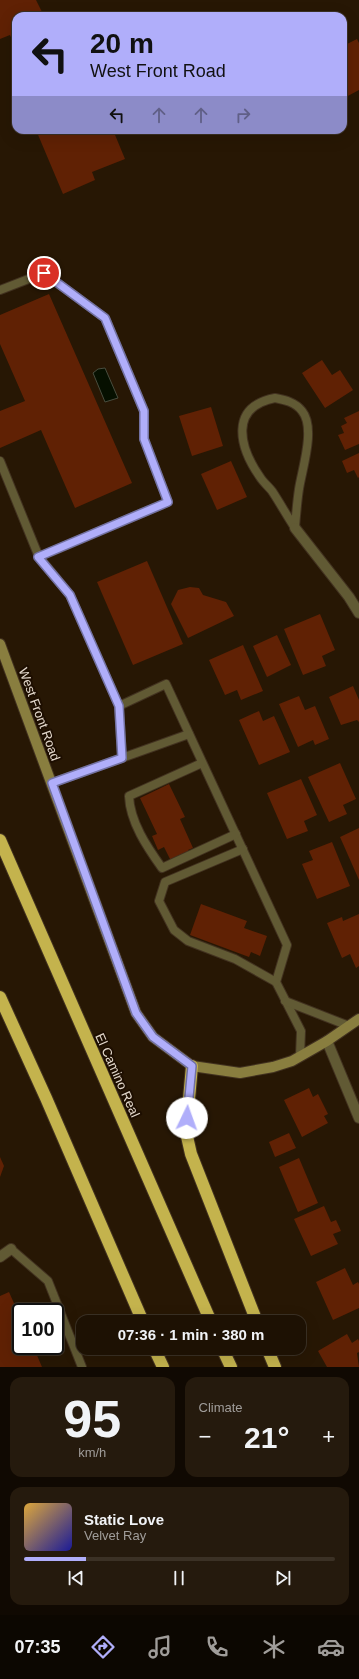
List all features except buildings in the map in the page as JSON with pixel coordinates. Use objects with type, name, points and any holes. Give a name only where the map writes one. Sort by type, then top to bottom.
[{"type":"highway","name":"El Camino Real","points":[[0,840],[208,1315]]},
{"type":"highway","points":[[0,997],[46,1098],[140,1315]]},
{"type":"highway","points":[[192,1066],[186,1132],[191,1154],[254,1315]]},
{"type":"highway","points":[[157,1355],[163,1367]]},
{"type":"highway","points":[[225,1355],[231,1367]]},
{"type":"highway","points":[[270,1355],[275,1367]]},
{"type":"street","points":[[295,528],[350,597],[359,613]]},
{"type":"street","name":"West Front Road","points":[[0,644],[136,1013],[153,1037],[192,1066]]},
{"type":"street","points":[[192,1066],[240,1073],[273,1067],[300,1056],[327,1041],[359,1019]]},
{"type":"street","points":[[327,1041],[359,1118]]},
{"type":"street","points":[[0,1257],[11,1249]]},
{"type":"lane","points":[[0,290],[44,273],[105,318],[144,411],[144,439],[168,502],[38,557]]},
{"type":"lane","points":[[275,398],[290,401],[302,411],[308,423],[308,440],[299,489],[295,528],[272,492],[260,477],[241,436],[243,421],[247,412],[262,400],[275,398]]},
{"type":"lane","points":[[0,461],[2,473],[38,557],[70,595],[119,706],[122,758]]},
{"type":"lane","points":[[119,706],[166,684],[287,945],[276,982]]},
{"type":"lane","points":[[52,783],[189,734]]},
{"type":"lane","points":[[202,763],[129,796],[129,808],[146,846],[162,868],[236,834]]},
{"type":"lane","points":[[243,849],[165,882],[159,901],[174,930],[188,941],[235,959],[276,982],[301,1032],[300,1056]]},
{"type":"lane","points":[[285,1001],[349,1026]]},
{"type":"lane","points":[[11,1249],[48,1281],[82,1367]]},
{"type":"shaded area","points":[[105,368],[118,398],[105,402],[93,373],[98,369]]},
{"type":"route","points":[[44,273],[105,318],[144,411],[144,439],[168,502],[38,557],[70,595],[119,706],[122,758],[52,783],[136,1013],[153,1037],[192,1066],[187,1118]]}]
